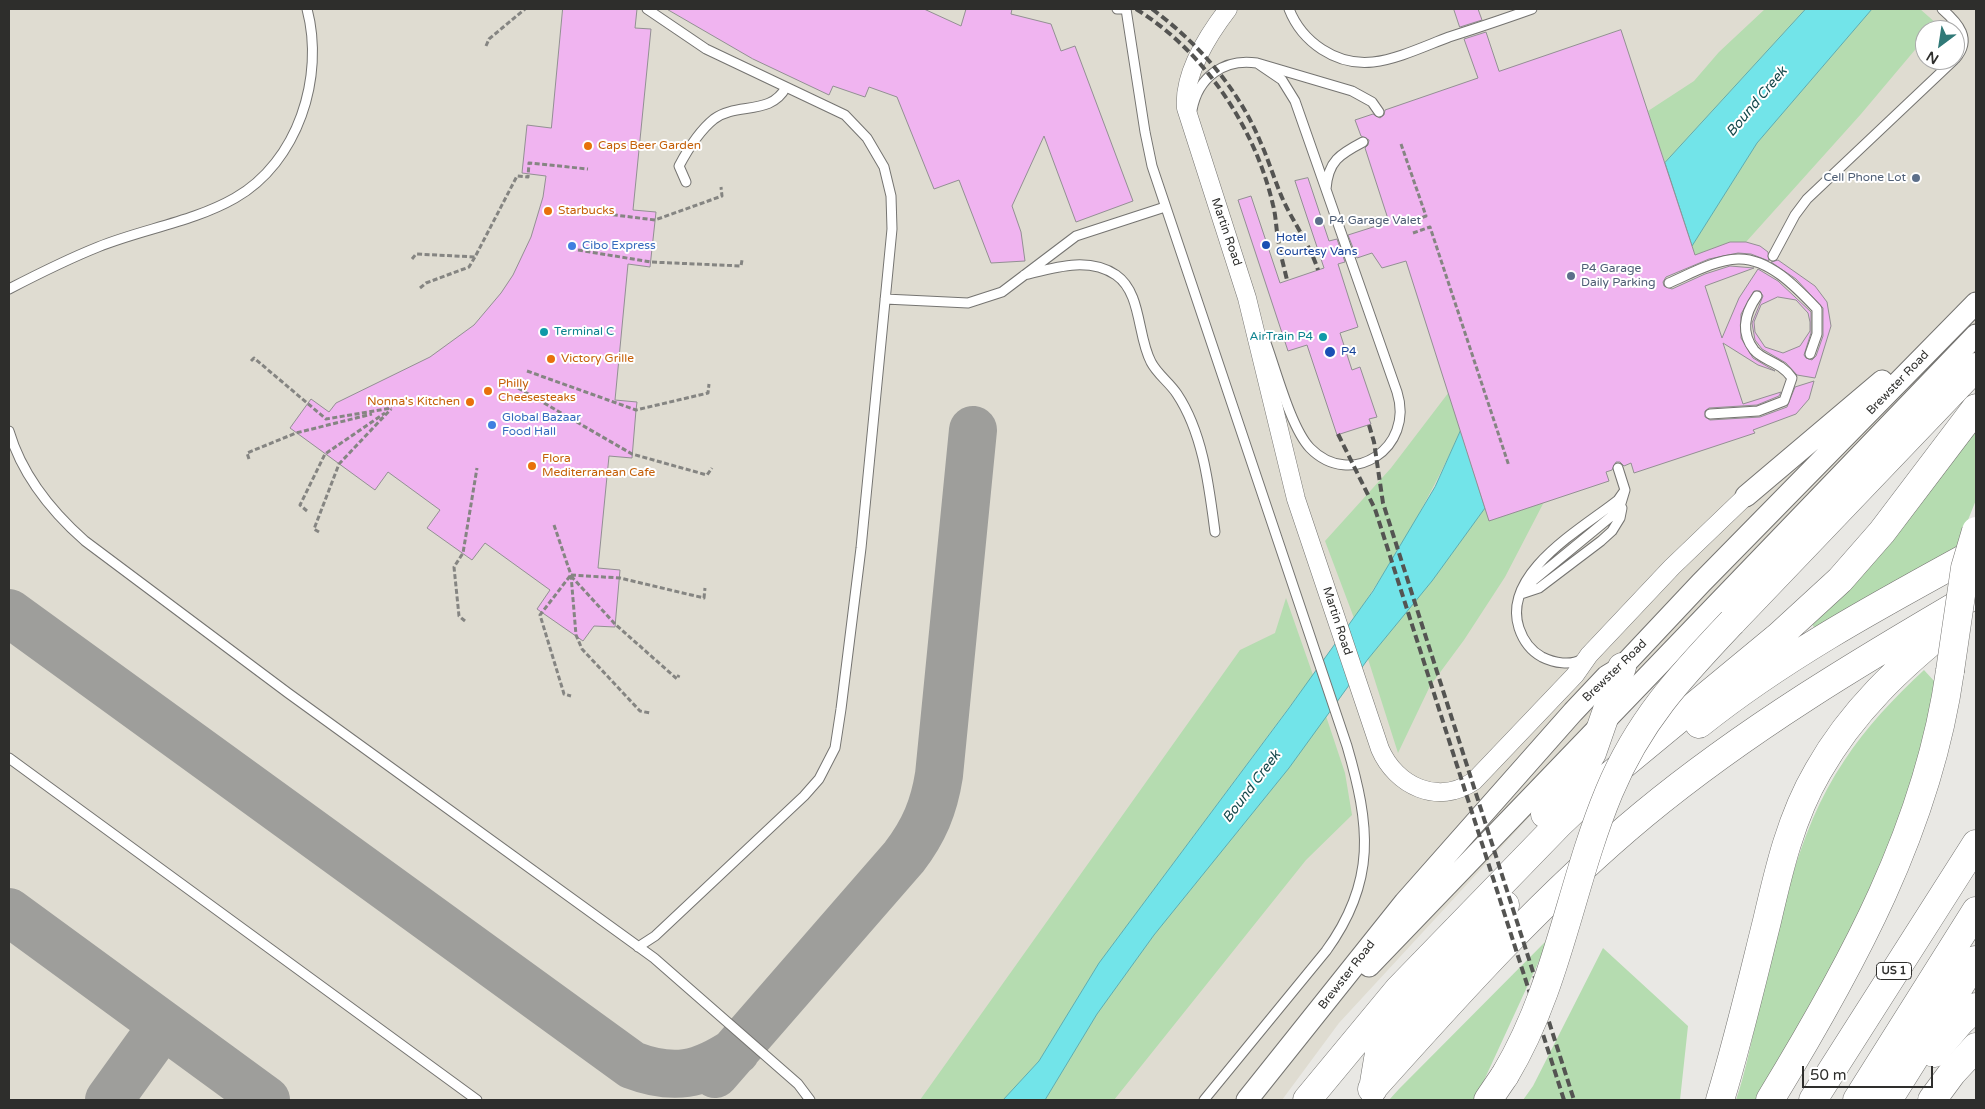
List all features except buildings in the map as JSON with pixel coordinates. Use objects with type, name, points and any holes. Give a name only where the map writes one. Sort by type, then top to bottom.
[{"type":"highway","points":[[1488,1100],[1520,1049],[1542,1001],[1592,838],[1624,760],[1640,731],[1664,696],[1732,622],[1976,367]]},
{"type":"highway","points":[[1399,990],[1594,790],[1779,636],[1840,580],[1882,532],[1976,408]]},
{"type":"highway","points":[[1770,1100],[1848,964],[1877,908],[1903,848],[1938,742],[1965,568],[1976,530]]},
{"type":"highway","points":[[1368,1094],[1378,1053],[1506,903],[1616,794],[1704,720],[1781,665],[1841,628],[1976,552]]},
{"type":"highway","points":[[1368,1094],[1437,1016],[1526,922],[1582,868],[1644,814],[1707,765],[1770,720],[1833,679],[1976,594]]},
{"type":"highway","points":[[1720,1100],[1736,1046],[1784,852],[1813,779],[1846,728],[1878,689],[1916,653],[1976,606]]},
{"type":"highway","points":[[1308,1100],[1399,990],[1474,894],[1578,776],[1592,753],[1606,718],[1622,667]]},
{"type":"highway","name":"US 1","points":[[1813,1100],[1976,844]]},
{"type":"highway","points":[[1857,1100],[1976,911]]},
{"type":"highway","points":[[1888,1100],[1976,960]]},
{"type":"highway","points":[[1899,1100],[1950,1033],[1976,1007]]},
{"type":"highway","points":[[1932,1100],[1952,1073],[1976,1048]]},
{"type":"street","name":"Martin Road","points":[[1228,9],[1199,56],[1186,84],[1186,108],[1240,272],[1289,473],[1380,749],[1394,772],[1413,786],[1429,792],[1452,791],[1467,786],[1480,776],[1575,675],[1589,655],[1672,567],[1746,496]]},
{"type":"street","points":[[1746,496],[1976,302]]},
{"type":"street","name":"Brewster Road","points":[[1247,1100],[1391,918],[1506,786],[1607,676],[1622,667],[1976,302]]},
{"type":"street","name":"Brewster Road","points":[[1296,1039],[1404,930],[1976,335]]},
{"type":"street","points":[[1746,496],[1763,494],[1778,505],[1782,518],[1779,538]]},
{"type":"lane","points":[[9,289],[99,247],[215,207],[235,198],[256,184],[278,160],[296,132],[306,102],[312,51],[312,30],[307,9]]},
{"type":"lane","points":[[638,947],[655,936],[804,796],[819,779],[835,748],[861,548],[892,220],[891,196],[884,168],[867,138],[845,115],[706,49],[647,9]]},
{"type":"lane","points":[[1118,9],[1127,9],[1148,149],[1165,207],[1347,746],[1361,803],[1365,831],[1365,857],[1355,899],[1344,926],[1326,951],[1204,1100]]},
{"type":"lane","points":[[1289,9],[1302,34],[1316,46],[1333,55],[1364,62],[1390,58],[1532,9]]},
{"type":"lane","points":[[1942,9],[1955,20]]},
{"type":"lane","points":[[1193,132],[1193,105],[1199,89],[1208,76],[1223,67],[1237,62],[1257,63],[1352,91],[1366,97],[1379,112]]},
{"type":"lane","points":[[1240,272],[1297,426],[1306,443],[1326,460],[1343,464],[1366,461],[1388,447],[1400,426],[1400,400],[1292,93],[1276,75],[1257,63]]},
{"type":"lane","points":[[1773,256],[1795,215],[1807,199],[1942,70]]},
{"type":"lane","points":[[686,182],[679,166],[690,145],[715,118],[768,104],[780,98],[786,86]]},
{"type":"lane","points":[[1326,192],[1329,173],[1336,159],[1342,153],[1363,142]]},
{"type":"lane","points":[[885,299],[968,303],[1002,292],[1076,236],[1165,207]]},
{"type":"lane","points":[[1669,283],[1721,262],[1739,259],[1757,262],[1770,268],[1802,293],[1817,309],[1817,334],[1810,354]]},
{"type":"lane","points":[[1024,275],[1070,264],[1098,267],[1116,275],[1128,288],[1151,362],[1176,393],[1188,413],[1205,468],[1215,532]]},
{"type":"lane","points":[[1710,414],[1758,411],[1784,401],[1792,378],[1785,368],[1755,351],[1745,330],[1747,310],[1757,296]]},
{"type":"lane","points":[[9,431],[22,463],[40,492],[58,518],[85,541],[273,682],[677,977],[798,1084],[810,1100]]},
{"type":"lane","points":[[1521,594],[1538,588],[1612,531],[1620,518],[1625,490],[1618,468]]},
{"type":"lane","points":[[1589,655],[1579,661],[1562,663],[1547,659],[1534,651],[1523,638],[1517,621],[1518,603],[1526,582],[1542,560],[1618,500],[1625,490]]},
{"type":"lane","points":[[9,758],[477,1100]]},
{"type":"path","points":[[486,46],[489,39],[525,9]]},
{"type":"path","points":[[1401,144],[1426,216],[1413,221]]},
{"type":"path","points":[[420,288],[426,283],[469,268],[517,176],[528,177],[529,163],[588,169]]},
{"type":"path","points":[[583,211],[655,220],[722,196],[721,187]]},
{"type":"path","points":[[1413,233],[1430,227],[1509,466]]},
{"type":"path","points":[[578,250],[651,262],[741,266],[742,260]]},
{"type":"path","points":[[412,259],[416,254],[475,257]]},
{"type":"path","points":[[251,361],[254,358],[307,405],[326,419],[392,408]]},
{"type":"path","points":[[527,371],[636,410],[708,393],[710,384]]},
{"type":"path","points":[[518,388],[632,454],[707,475],[712,468]]},
{"type":"path","points":[[248,459],[247,453],[296,433],[392,408]]},
{"type":"path","points":[[307,511],[300,505],[325,454],[392,408]]},
{"type":"path","points":[[319,532],[314,529],[339,464],[392,408]]},
{"type":"path","points":[[465,621],[459,616],[454,566],[463,553],[476,468]]},
{"type":"path","points":[[554,525],[570,575],[576,635],[582,649],[640,711],[650,713]]},
{"type":"path","points":[[570,575],[620,578],[704,598],[705,588]]},
{"type":"path","points":[[570,575],[540,615],[564,694],[570,696]]},
{"type":"path","points":[[570,575],[615,624],[677,679],[679,675]]},
{"type":"shaded area","points":[[9,9],[1976,9],[1976,348],[1577,765],[1339,1023],[1282,1100],[9,1100]]},
{"type":"green space","points":[[1765,9],[1806,9],[1665,163],[1648,111],[1694,81],[1719,52]]},
{"type":"green space","points":[[1872,9],[1920,9],[1932,20],[1915,20],[1915,50],[1861,114],[1746,242],[1730,242],[1695,255],[1692,246],[1757,143]]},
{"type":"green space","points":[[1449,392],[1461,430],[1412,527],[1354,618],[1325,541],[1391,468]]},
{"type":"green space","points":[[1976,426],[1976,500],[1954,555],[1817,631],[1811,623]]},
{"type":"green space","points":[[1544,502],[1505,577],[1464,640],[1430,686],[1398,753],[1368,659],[1432,581],[1485,508]]},
{"type":"green space","points":[[1286,598],[1313,675],[1099,963],[1039,1061],[1003,1100],[920,1100],[1240,650],[1275,633]]},
{"type":"green space","points":[[1924,670],[1935,682],[1912,784],[1887,854],[1854,926],[1758,1100],[1736,1100],[1746,1066],[1782,912],[1801,849],[1813,818],[1827,789],[1862,736],[1891,702]]},
{"type":"green space","points":[[1326,716],[1345,773],[1352,815],[1306,860],[1114,1100],[1045,1100],[1097,1014],[1154,935],[1289,768]]},
{"type":"green space","points":[[1550,937],[1475,1100],[1389,1100],[1399,1089]]},
{"type":"green space","points":[[1603,948],[1688,1026],[1680,1100],[1523,1100],[1533,1086]]},
{"type":"water","name":"Bound Creek","points":[[1806,9],[1872,9],[1757,143],[1692,246],[1665,163]]},
{"type":"water","name":"Bound Creek","points":[[1461,430],[1485,508],[1432,581],[1368,659],[1289,768],[1154,935],[1097,1014],[1045,1100],[1003,1100],[1039,1061],[1099,963],[1289,708],[1373,591],[1435,487]]},
{"type":"taxiway","points":[[715,1074],[904,857],[923,828],[934,798],[939,775],[973,430]]},
{"type":"taxiway","points":[[9,613],[632,1065],[661,1073],[686,1073],[710,1066],[736,1051]]},
{"type":"taxiway","points":[[9,912],[266,1100]]},
{"type":"taxiway","points":[[109,1100],[163,1025]]},
{"type":"railway","points":[[1136,9],[1161,26],[1184,46],[1223,94],[1240,120],[1254,147],[1265,176],[1274,209],[1287,280]]},
{"type":"railway","points":[[1152,9],[1201,52],[1240,103],[1260,141],[1284,202],[1307,244],[1318,270]]},
{"type":"railway","points":[[1369,425],[1374,442],[1383,503],[1574,1100]]},
{"type":"railway","points":[[1338,434],[1375,509],[1564,1100]]},
{"type":"place","name":"Caps Beer Garden","points":[[588,146]]},
{"type":"place","name":"Cell Phone Lot","points":[[1916,178]]},
{"type":"place","name":"Starbucks","points":[[548,211]]},
{"type":"place","name":"P4 Garage Valet","points":[[1319,221]]},
{"type":"place","name":"Hotel Courtesy Vans","points":[[1266,245]]},
{"type":"place","name":"Cibo Express","points":[[572,246]]},
{"type":"place","name":"P4 Garage Daily Parking","points":[[1571,276]]},
{"type":"place","name":"Terminal C","points":[[544,332]]},
{"type":"place","name":"AirTrain P4","points":[[1323,337]]},
{"type":"place","name":"P4","points":[[1330,352]]},
{"type":"place","name":"Victory Grille","points":[[551,359]]},
{"type":"place","name":"Philly Cheesesteaks","points":[[488,391]]},
{"type":"place","name":"Nonna's Kitchen","points":[[470,402]]},
{"type":"place","name":"Global Bazaar Food Hall","points":[[492,425]]},
{"type":"place","name":"Flora Mediterranean Cafe","points":[[532,466]]}]
